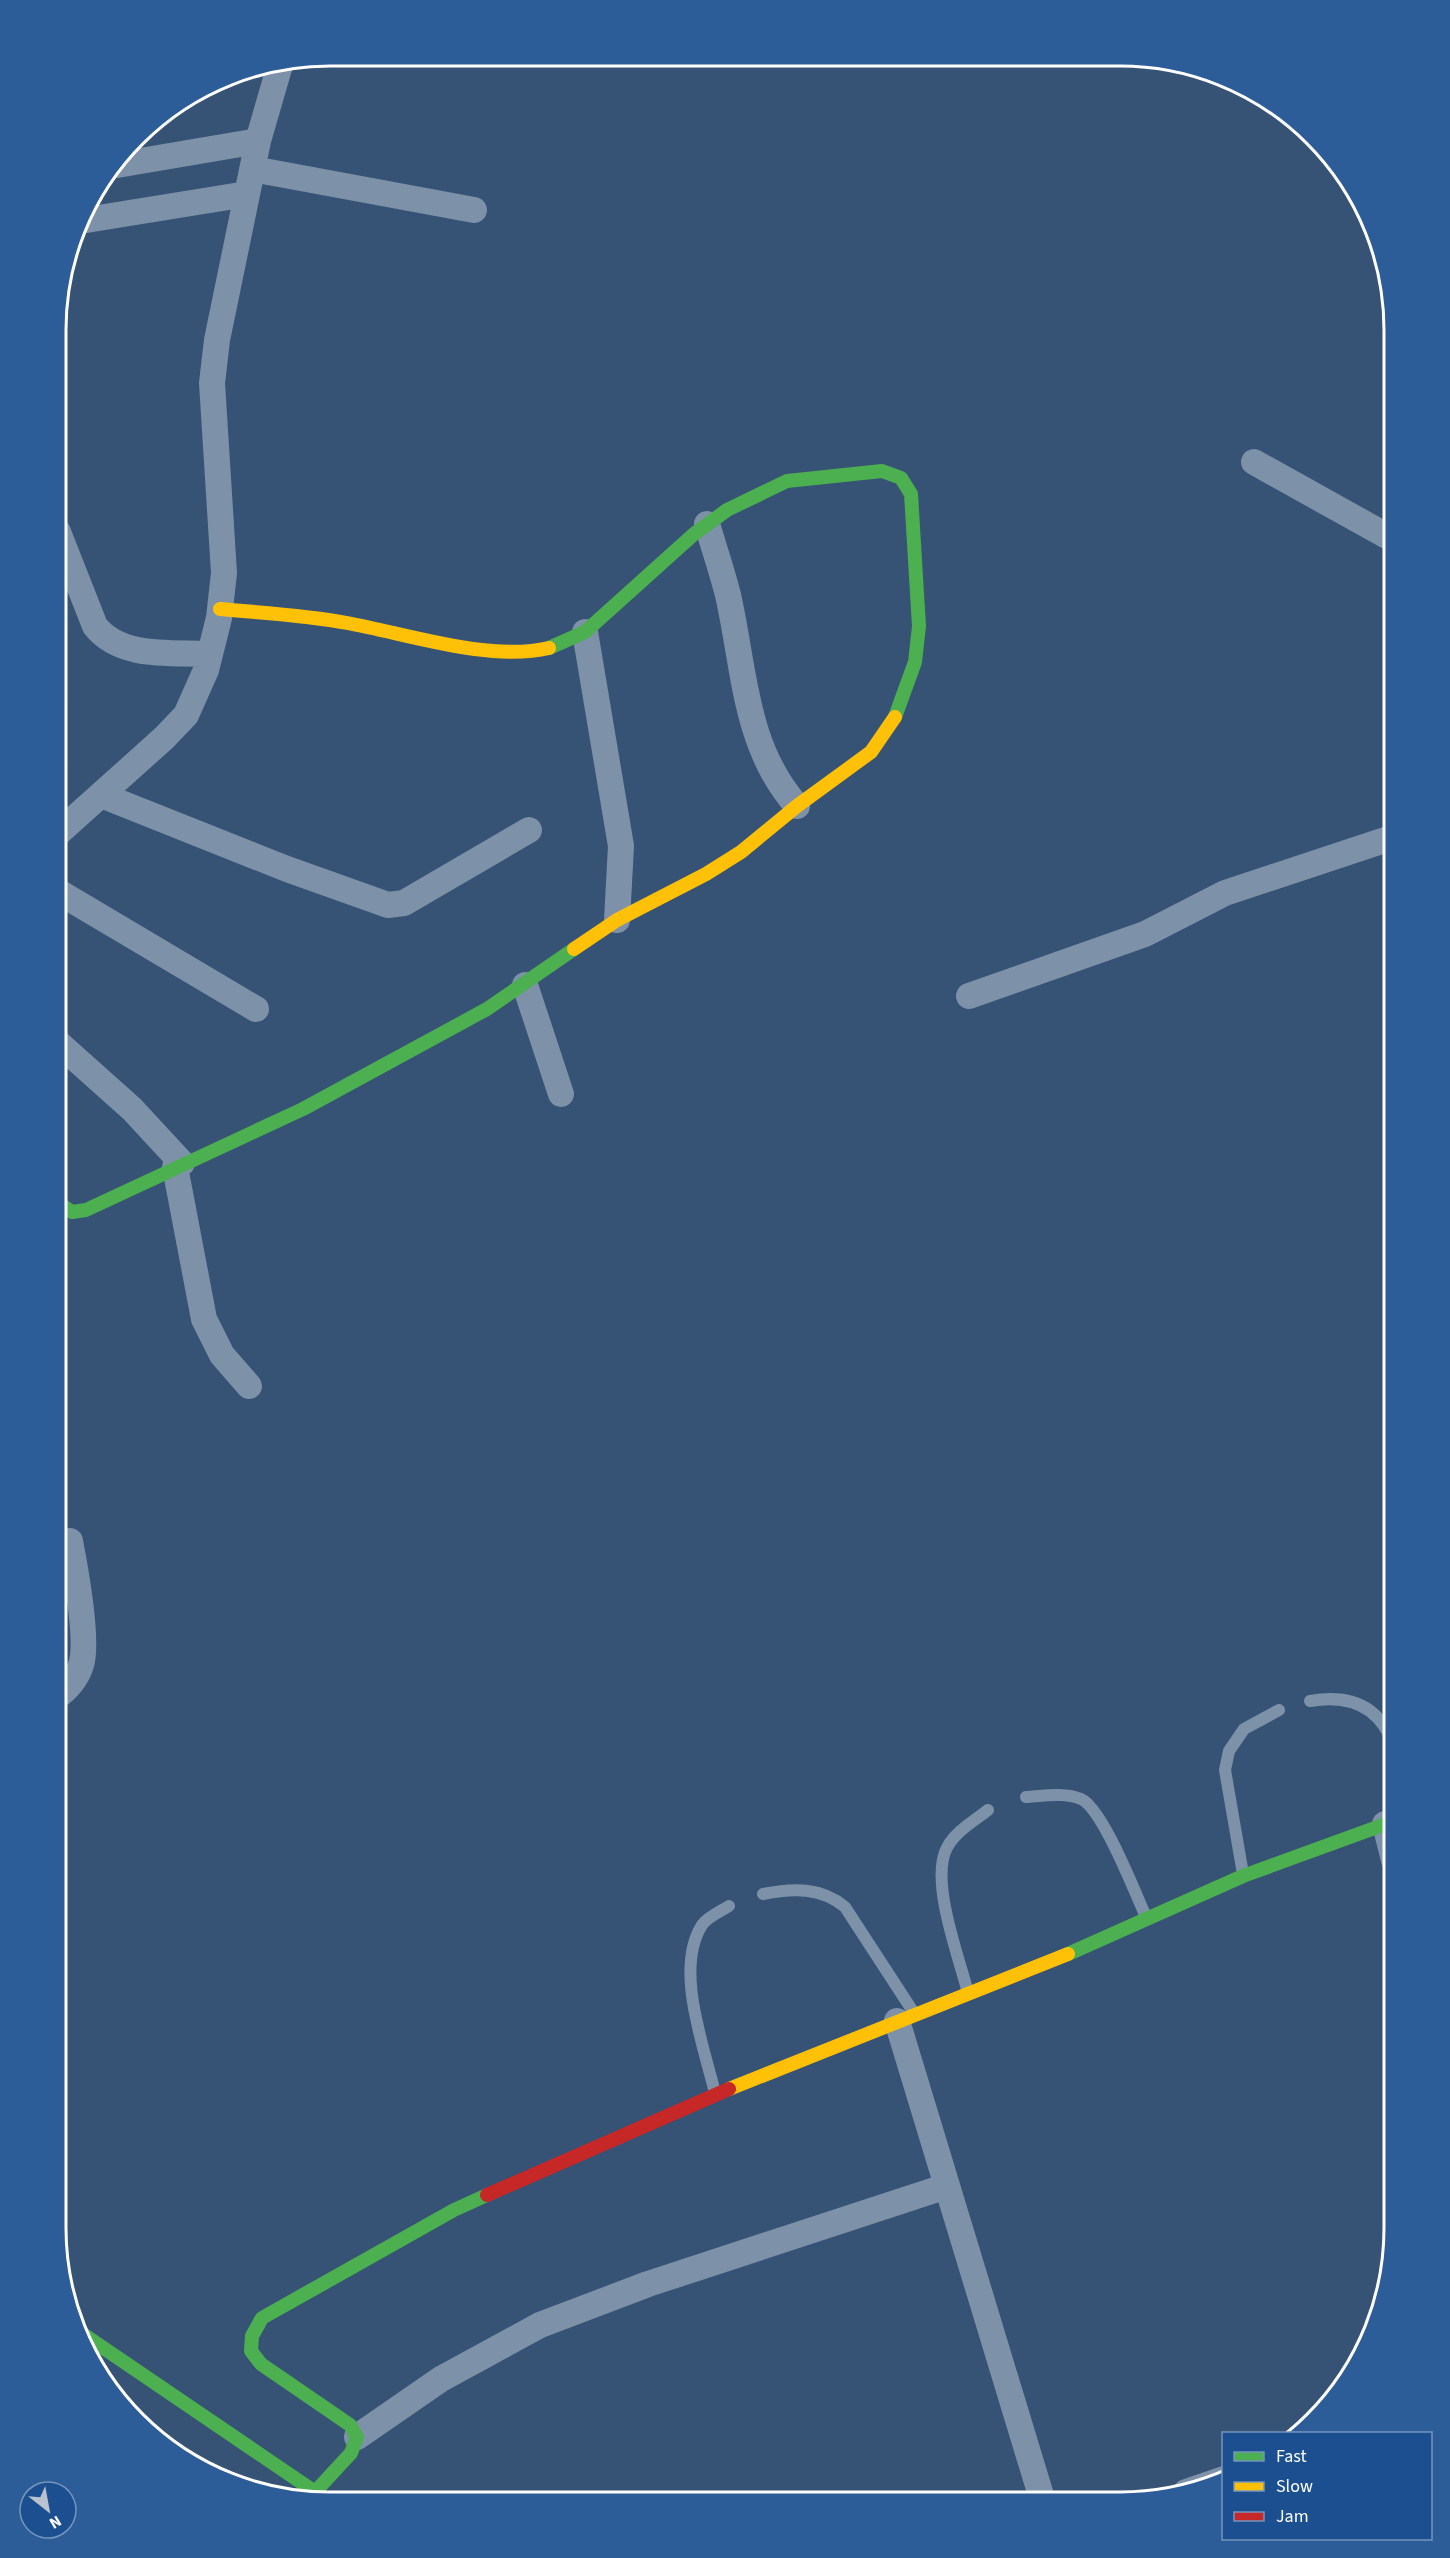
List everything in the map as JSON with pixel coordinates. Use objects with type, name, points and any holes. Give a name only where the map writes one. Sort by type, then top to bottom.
[{"type":"street","points":[[66,826],[186,715],[206,670],[220,609],[224,573],[212,383],[217,340],[258,141],[278,71]]},
{"type":"street","points":[[124,164],[258,141]]},
{"type":"street","points":[[253,169],[474,210]]},
{"type":"street","points":[[90,220],[248,194]]},
{"type":"street","points":[[1254,462],[1384,534]]},
{"type":"street","points":[[66,1208],[72,1212],[86,1210],[303,1109],[525,985],[617,920],[706,874],[741,852],[797,806],[871,752],[892,724],[915,662],[919,626],[911,494],[907,483],[897,475],[882,471],[787,481],[727,510],[707,524],[585,632],[559,646],[533,652],[493,652],[344,622],[220,609]]},
{"type":"street","points":[[707,524],[728,595],[756,734],[767,764],[779,785],[797,806]]},
{"type":"street","points":[[66,577],[95,626],[115,644],[148,652],[210,654]]},
{"type":"street","points":[[585,632],[621,846],[617,920]]},
{"type":"street","points":[[101,795],[287,869],[388,905],[404,903],[529,830]]},
{"type":"street","points":[[969,996],[1145,934],[1225,893],[1384,840]]},
{"type":"street","points":[[66,896],[256,1009]]},
{"type":"street","points":[[525,985],[561,1094]]},
{"type":"street","points":[[66,1050],[132,1109],[179,1165],[204,1318],[222,1355],[249,1386]]},
{"type":"street","points":[[66,1688],[82,1664],[78,1585],[70,1540]]},
{"type":"street","points":[[357,2437],[350,2425],[261,2364],[250,2351],[252,2336],[262,2318],[454,2211],[716,2095],[1147,1920],[1243,1876],[1384,1824]]},
{"type":"street","points":[[906,2018],[947,2186],[1040,2492]]},
{"type":"street","points":[[324,2492],[351,2453],[357,2437],[441,2379],[540,2325],[648,2284],[947,2186]]},
{"type":"street","points":[[90,2339],[314,2491]]},
{"type":"lane","points":[[1310,1701],[1332,1697],[1352,1700],[1371,1711],[1384,1726]]},
{"type":"lane","points":[[1243,1876],[1225,1770],[1227,1760],[1229,1751],[1244,1729],[1279,1710]]},
{"type":"lane","points":[[1026,1797],[1054,1795],[1081,1799],[1098,1813],[1147,1920]]},
{"type":"lane","points":[[968,1993],[945,1899],[942,1870],[945,1851],[959,1832],[988,1810]]},
{"type":"lane","points":[[763,1894],[783,1890],[812,1890],[833,1897],[845,1907],[906,2018]]},
{"type":"lane","points":[[716,2095],[694,2005],[690,1975],[692,1947],[703,1923],[729,1906]]},
{"type":"traffic: fast","points":[[549,648],[585,632],[694,534],[727,510],[787,481],[882,471],[901,478],[911,494],[919,626],[915,662],[895,717]]},
{"type":"traffic: fast","points":[[66,1208],[72,1212],[86,1210],[303,1109],[487,1009],[574,949]]},
{"type":"traffic: fast","points":[[1068,1954],[1243,1876],[1384,1825]]},
{"type":"traffic: fast","points":[[316,2491],[351,2453],[357,2437],[350,2425],[261,2364],[251,2351],[252,2336],[262,2318],[454,2210],[487,2195]]},
{"type":"traffic: fast","points":[[90,2339],[314,2491]]},
{"type":"traffic: slow","points":[[220,609],[331,620],[475,649],[501,652],[549,648]]},
{"type":"traffic: slow","points":[[574,949],[617,920],[706,874],[741,852],[797,806],[871,752],[895,717]]},
{"type":"traffic: slow","points":[[729,2089],[1068,1954]]},
{"type":"traffic: jam","points":[[487,2195],[729,2089]]}]
